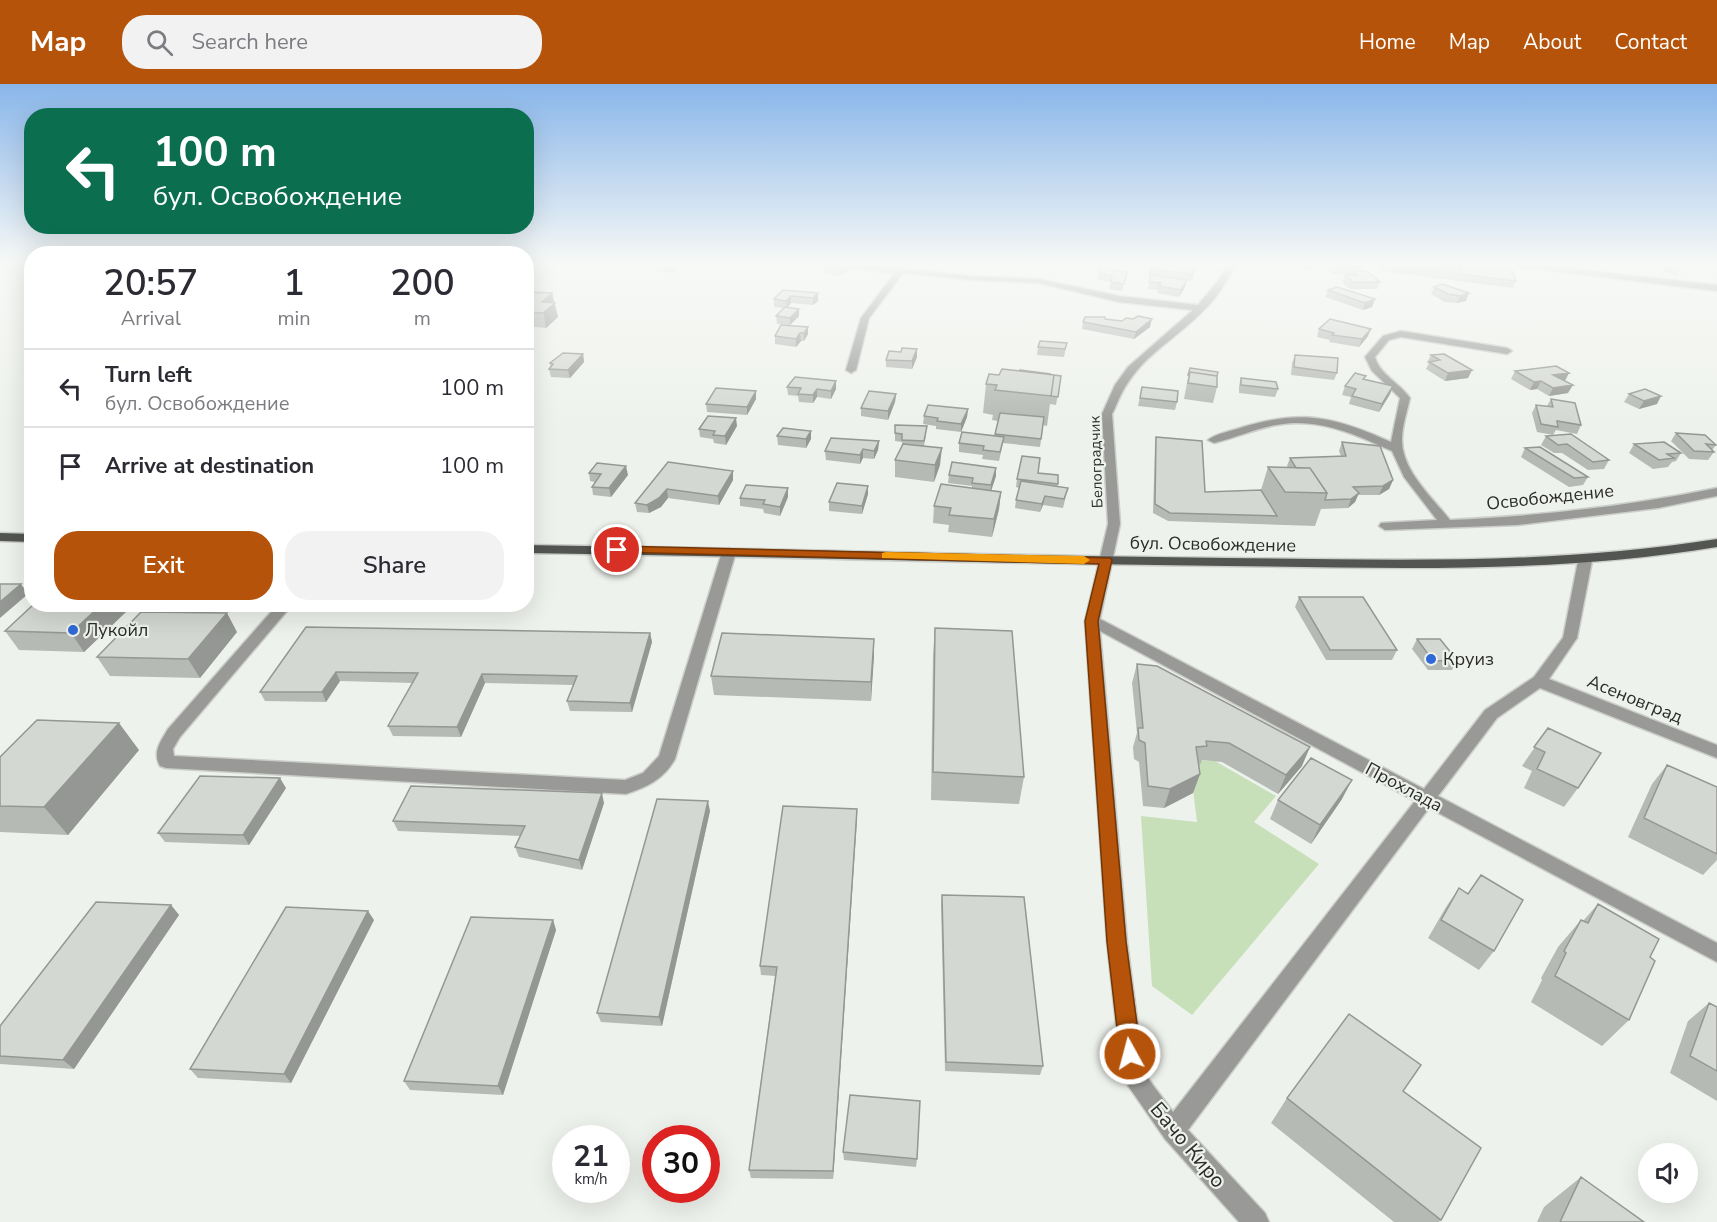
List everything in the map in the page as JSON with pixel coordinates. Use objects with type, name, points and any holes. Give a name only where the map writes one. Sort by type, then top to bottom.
[{"type":"main road","points":[[0,537],[24,538]]},
{"type":"main road","name":"бул. Освобождение","points":[[534,549],[1479,565],[1585,561],[1717,543]]},
{"type":"street","points":[[851,370],[865,318]]},
{"type":"street","name":"Белоградчик","points":[[1106,560],[1114,524],[1107,414],[1112,399],[1130,370],[1190,318]]},
{"type":"street","points":[[1446,523],[1405,468],[1397,448],[1397,430],[1406,398],[1399,388],[1374,368],[1370,360],[1386,338],[1401,334],[1508,351]]},
{"type":"street","points":[[1214,440],[1283,421],[1312,419],[1340,426],[1397,448]]},
{"type":"street","name":"Освобождение","points":[[1385,526],[1517,521],[1658,504],[1717,492]]},
{"type":"street","points":[[279,612],[174,733],[165,750],[166,762],[626,787],[649,778],[667,759],[729,552]]},
{"type":"street","name":"Бачо Киро","points":[[1106,560],[1092,621],[1117,942],[1133,1077],[1173,1131],[1256,1222]]},
{"type":"street","points":[[1173,1131],[1491,714],[1539,681],[1570,638],[1585,561]]},
{"type":"street","name":"Прохлада","points":[[1092,621],[1717,953]]},
{"type":"street","name":"Асеновград","points":[[1539,681],[1717,752]]},
{"type":"green space","points":[[1199,760],[1215,761],[1276,796],[1254,822],[1319,864],[1192,1015],[1152,986],[1141,816],[1197,822],[1190,766]]},
{"type":"building","points":[[1085,318],[1122,321],[1126,318],[1152,319],[1136,332],[1083,322]]},
{"type":"building","points":[[1330,319],[1371,329],[1362,339],[1332,335],[1334,333],[1319,329]]},
{"type":"building","points":[[781,325],[808,327],[796,339],[775,336]]},
{"type":"building","points":[[1040,341],[1067,343],[1065,349],[1038,347]]},
{"type":"building","points":[[902,348],[917,349],[912,361],[886,360],[889,351],[901,352]]},
{"type":"building","points":[[563,353],[583,354],[568,370],[549,369],[553,364],[550,363]]},
{"type":"building","points":[[1444,354],[1472,370],[1448,373],[1429,362],[1440,360],[1431,355]]},
{"type":"building","points":[[1295,355],[1338,358],[1337,373],[1294,367]]},
{"type":"building","points":[[1556,366],[1569,373],[1553,375],[1573,385],[1553,388],[1541,381],[1534,382],[1515,371]]},
{"type":"building","points":[[1190,368],[1218,372],[1217,376],[1190,372],[1188,375]]},
{"type":"building","points":[[1002,369],[1054,375],[1051,396],[995,390],[997,385],[986,384],[989,374],[999,375]]},
{"type":"building","points":[[1190,372],[1217,376],[1217,387],[1188,383]]},
{"type":"building","points":[[1355,373],[1366,376],[1363,379],[1393,386],[1382,404],[1352,396],[1356,389],[1345,386]]},
{"type":"building","points":[[1054,375],[1061,376],[1058,397],[1051,396]]},
{"type":"building","points":[[795,377],[836,381],[831,391],[817,389],[813,395],[798,394],[801,388],[787,387]]},
{"type":"building","points":[[1241,378],[1276,382],[1278,389],[1241,385]]},
{"type":"building","points":[[1142,387],[1178,391],[1177,402],[1140,398]]},
{"type":"building","points":[[716,388],[756,391],[747,407],[706,404]]},
{"type":"building","points":[[1645,389],[1661,396],[1644,401],[1629,394]]},
{"type":"building","points":[[869,391],[896,394],[888,411],[861,408]]},
{"type":"building","points":[[1551,399],[1575,403],[1581,425],[1557,421],[1558,427],[1541,424],[1536,405],[1553,407]]},
{"type":"building","points":[[928,405],[968,409],[961,424],[937,421],[938,418],[924,416]]},
{"type":"building","points":[[1000,413],[1044,417],[1041,439],[995,434]]},
{"type":"building","points":[[708,416],[736,418],[725,436],[713,435],[715,431],[699,429]]},
{"type":"building","points":[[895,425],[927,426],[924,441],[902,440],[902,434],[895,433]]},
{"type":"building","points":[[783,428],[811,431],[806,439],[777,436]]},
{"type":"building","points":[[962,432],[1004,437],[1000,452],[983,450],[984,446],[959,443]]},
{"type":"building","points":[[1676,433],[1705,435],[1716,445],[1706,444],[1714,452],[1694,451]]},
{"type":"building","points":[[1571,434],[1609,460],[1593,462],[1567,444],[1558,445],[1546,436]]},
{"type":"building","points":[[1156,437],[1202,441],[1205,492],[1261,490],[1277,516],[1170,513],[1155,504]]},
{"type":"building","points":[[831,438],[879,441],[874,451],[863,449],[860,455],[825,451]]},
{"type":"building","points":[[1342,442],[1380,446],[1393,480],[1383,486],[1353,487],[1359,493],[1351,499],[1325,500],[1327,493],[1310,468],[1296,468],[1290,458],[1346,456]]},
{"type":"building","points":[[1664,442],[1681,453],[1667,454],[1674,458],[1659,460],[1634,444]]},
{"type":"building","points":[[903,444],[942,448],[935,465],[895,460]]},
{"type":"building","points":[[1540,447],[1588,477],[1574,478],[1525,448]]},
{"type":"building","points":[[1022,456],[1040,458],[1038,473],[1058,475],[1058,484],[1017,479]]},
{"type":"building","points":[[668,462],[733,471],[718,496],[667,489],[659,498],[647,505],[635,503]]},
{"type":"building","points":[[952,462],[996,468],[991,485],[972,483],[973,478],[949,475]]},
{"type":"building","points":[[597,463],[626,466],[609,488],[592,487],[601,474],[589,473]]},
{"type":"building","points":[[1268,467],[1310,468],[1327,493],[1285,492]]},
{"type":"building","points":[[1021,481],[1068,488],[1064,499],[1045,496],[1042,504],[1016,500]]},
{"type":"building","points":[[837,483],[868,486],[862,506],[829,502]]},
{"type":"building","points":[[941,484],[1001,492],[994,519],[949,515],[951,508],[934,506]]},
{"type":"building","points":[[746,485],[788,488],[780,507],[763,504],[765,500],[740,498]]},
{"type":"building","points":[[0,584],[21,584],[0,602]]},
{"type":"building","points":[[1299,597],[1363,597],[1397,650],[1330,650]]},
{"type":"building","points":[[25,612],[93,612],[71,633],[5,631]]},
{"type":"building","points":[[141,612],[227,613],[188,659],[97,657]]},
{"type":"building","points":[[306,627],[650,633],[630,703],[567,701],[577,676],[482,674],[457,727],[388,726],[418,673],[336,672],[322,692],[260,692]]},
{"type":"building","points":[[935,628],[1012,631],[1024,777],[933,772]]},
{"type":"building","points":[[722,633],[874,639],[871,682],[711,676]]},
{"type":"building","points":[[1417,639],[1440,639],[1457,660],[1433,661]]},
{"type":"building","points":[[1137,664],[1157,666],[1310,747],[1286,775],[1229,743],[1206,741],[1207,746],[1196,747],[1200,774],[1170,789],[1148,786],[1145,743],[1139,740],[1138,728],[1143,728]]},
{"type":"building","points":[[37,720],[119,723],[44,807],[0,806],[0,757]]},
{"type":"building","points":[[1548,728],[1601,753],[1578,788],[1537,769],[1545,752],[1534,747]]},
{"type":"building","points":[[1311,758],[1352,780],[1320,825],[1278,800]]},
{"type":"building","points":[[1667,765],[1717,787],[1717,854],[1644,818]]},
{"type":"building","points":[[200,776],[280,778],[243,835],[158,833]]},
{"type":"building","points":[[411,786],[602,793],[579,860],[515,847],[525,826],[393,821]]},
{"type":"building","points":[[657,799],[708,801],[659,1017],[597,1013]]},
{"type":"building","points":[[783,806],[857,809],[833,1171],[749,1170],[777,967],[760,966]]},
{"type":"building","points":[[1481,875],[1523,900],[1494,951],[1441,920],[1459,888],[1468,894]]},
{"type":"building","points":[[942,895],[1024,897],[1043,1066],[946,1062]]},
{"type":"building","points":[[96,902],[171,905],[63,1060],[0,1056],[0,1026]]},
{"type":"building","points":[[1598,904],[1659,939],[1650,957],[1655,961],[1629,1020],[1555,976],[1566,953],[1564,951],[1581,920],[1588,923]]},
{"type":"building","points":[[286,907],[368,911],[284,1074],[190,1069]]},
{"type":"building","points":[[471,917],[553,920],[498,1086],[404,1081]]},
{"type":"building","points":[[1709,1003],[1717,1007],[1717,1071],[1690,1056]]},
{"type":"building","points":[[1349,1014],[1421,1065],[1403,1091],[1481,1148],[1441,1220],[1287,1098]]},
{"type":"building","points":[[850,1095],[920,1101],[917,1159],[843,1152]]},
{"type":"building","points":[[1581,1177],[1644,1222],[1560,1222]]},
{"type":"slow traffic","points":[[886,555],[1084,560]]},
{"type":"place","name":"Лукойл","points":[[73,630]]},
{"type":"place","name":"Круиз","points":[[1431,659]]},
{"type":"route","points":[[617,550],[1106,560],[1092,621],[1117,942],[1130,1054]]}]
